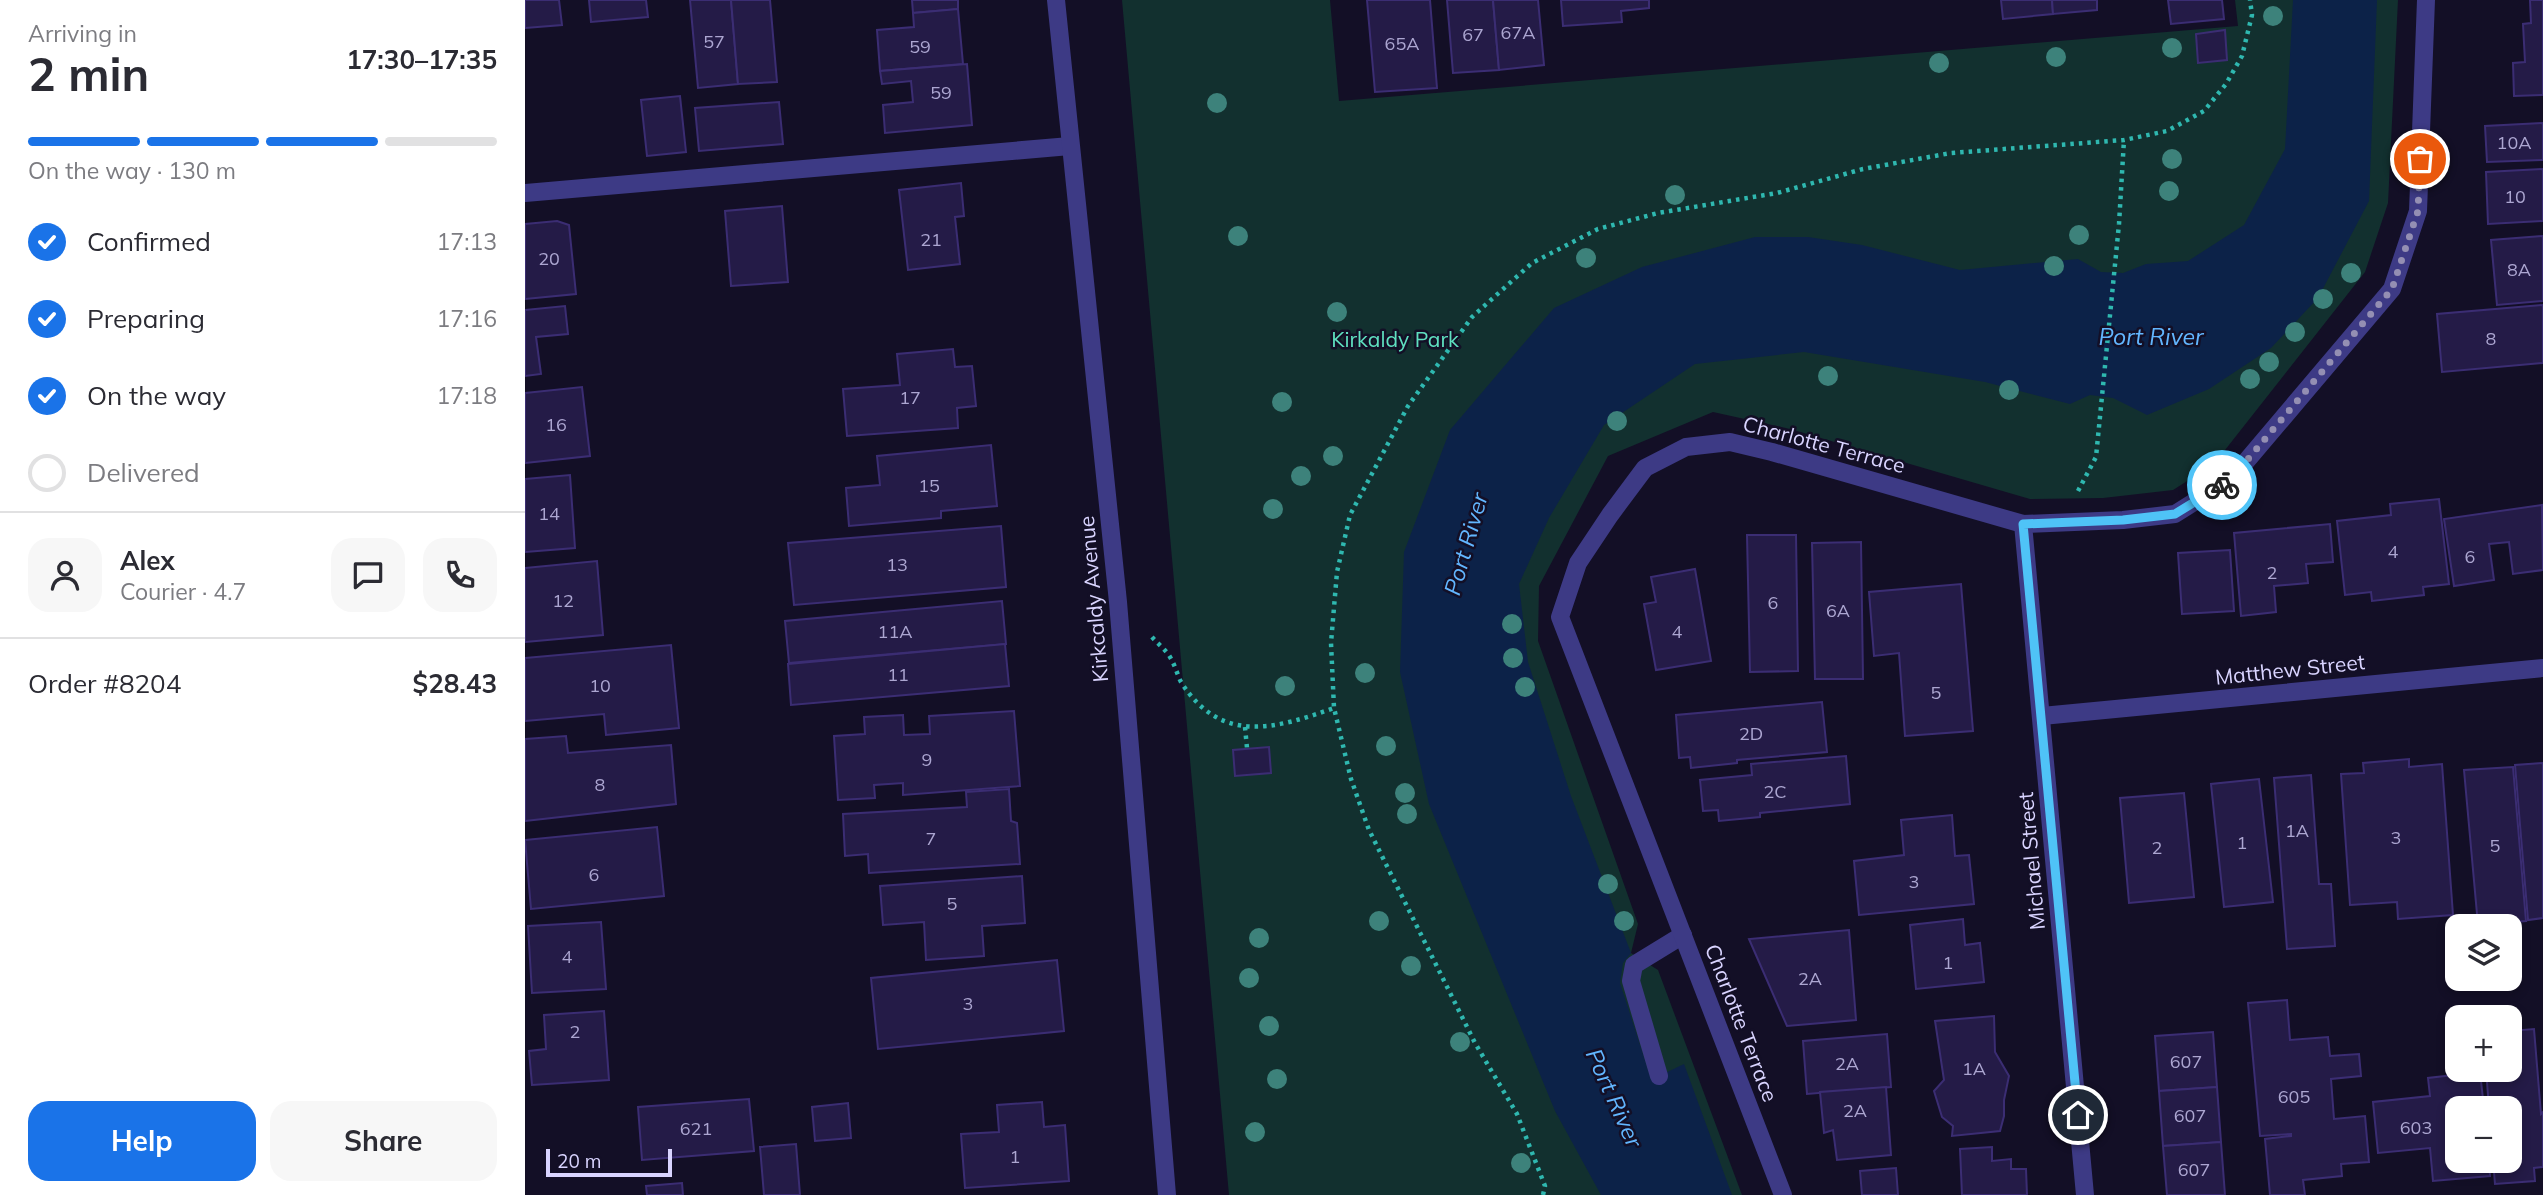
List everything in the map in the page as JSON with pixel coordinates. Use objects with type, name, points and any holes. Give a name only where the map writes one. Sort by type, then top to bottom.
[{"type":"street","name":"Kirkcaldy Avenue","points":[[1056,0],[1118,602],[1167,1195]]},
{"type":"street","name":"Charlotte Terrace","points":[[1783,1195],[1560,617],[1578,563],[1645,468],[1686,447],[1730,442],[2023,524],[2123,520],[2175,514],[2232,478],[2392,289],[2418,211],[2426,0]]},
{"type":"street","points":[[525,193],[1070,146]]},
{"type":"street","name":"Michael Street","points":[[2023,524],[2085,1195]]},
{"type":"street","name":"Matthew Street","points":[[2042,716],[2543,668]]},
{"type":"street","points":[[1659,1076],[1631,981],[1634,965],[1683,935]]},
{"type":"path","points":[[2063,523],[2096,457],[2119,224],[2124,140]]},
{"type":"path","points":[[1118,602],[1170,656],[1180,681],[1198,704],[1233,725],[1245,727],[1293,722],[1334,709]]},
{"type":"path","points":[[1245,727],[1247,748]]},
{"type":"green space","name":"Kirkaldy Park","points":[[1122,0],[1330,0],[1339,101],[2238,26],[2235,0],[2398,0],[2388,203],[2365,272],[2214,464],[2173,490],[2103,498],[2030,499],[1790,429],[1713,412],[1608,456],[1539,586],[1538,641],[1638,924],[1631,953],[1658,970],[1742,1195],[1229,1195]]},
{"type":"water","name":"Port River","points":[[2293,0],[2377,0],[2369,201],[2318,298],[2271,348],[2209,389],[2147,415],[2113,398],[2090,395],[2070,404],[1985,382],[1804,352],[1695,364],[1604,425],[1549,518],[1519,584],[1528,662],[1571,796],[1631,953],[1623,963],[1620,983],[1650,1076],[1659,1076],[1684,1064],[1732,1195],[1601,1195],[1555,1111],[1429,804],[1400,672],[1404,552],[1450,430],[1554,308],[1642,267],[1755,237],[1808,237],[1862,245],[1960,270],[2078,259],[2101,272],[2123,273],[2146,264],[2188,261],[2244,225],[2285,149]]},
{"type":"building","points":[[525,0],[559,0],[562,25],[525,28]]},
{"type":"building","points":[[589,0],[646,0],[648,17],[591,22]]},
{"type":"building","points":[[690,0],[731,0],[738,84],[698,88]]},
{"type":"building","points":[[731,0],[770,0],[777,82],[738,84]]},
{"type":"building","points":[[912,0],[958,0],[958,9],[913,13]]},
{"type":"building","points":[[1367,0],[1430,0],[1437,88],[1375,92]]},
{"type":"building","points":[[1447,0],[1493,0],[1499,70],[1453,73]]},
{"type":"building","points":[[1493,0],[1538,0],[1544,65],[1499,70]]},
{"type":"building","points":[[1561,0],[1649,0],[1649,8],[1621,11],[1622,22],[1563,26]]},
{"type":"building","points":[[2001,0],[2052,0],[2053,14],[2003,19]]},
{"type":"building","points":[[2052,0],[2097,0],[2097,10],[2053,14]]},
{"type":"building","points":[[2168,0],[2222,0],[2224,19],[2171,24]]},
{"type":"building","points":[[2530,0],[2543,0],[2543,95],[2514,96],[2513,63],[2525,62],[2523,24],[2531,23]]},
{"type":"building","points":[[958,9],[963,64],[880,71],[877,30],[914,27],[913,13]]},
{"type":"building","points":[[2225,30],[2227,60],[2198,63],[2196,34]]},
{"type":"building","points":[[967,64],[972,125],[885,133],[883,105],[913,102],[911,81],[882,84],[880,71]]},
{"type":"building","points":[[680,96],[686,152],[647,156],[641,100]]},
{"type":"building","points":[[779,102],[783,144],[699,151],[695,108]]},
{"type":"building","points":[[2543,123],[2543,160],[2487,162],[2485,126]]},
{"type":"building","points":[[2543,169],[2543,221],[2488,224],[2486,172]]},
{"type":"building","points":[[961,183],[964,216],[955,217],[960,264],[908,270],[899,190]]},
{"type":"building","points":[[782,206],[788,282],[731,286],[725,211]]},
{"type":"building","points":[[557,221],[569,225],[576,294],[525,299],[525,224]]},
{"type":"building","points":[[2543,236],[2543,301],[2497,305],[2491,240]]},
{"type":"building","points":[[2543,305],[2543,363],[2442,372],[2437,314]]},
{"type":"building","points":[[565,306],[568,334],[536,337],[541,374],[525,376],[525,310]]},
{"type":"building","points":[[953,349],[955,367],[972,366],[976,406],[957,408],[958,428],[847,436],[843,389],[900,385],[897,354]]},
{"type":"building","points":[[582,387],[590,456],[525,463],[525,393]]},
{"type":"building","points":[[991,445],[997,506],[941,511],[941,518],[849,526],[846,488],[880,485],[877,456]]},
{"type":"building","points":[[570,475],[575,548],[525,552],[525,479]]},
{"type":"building","points":[[2439,499],[2449,584],[2423,587],[2424,595],[2372,601],[2371,592],[2345,595],[2337,521],[2391,515],[2390,504]]},
{"type":"building","points":[[2542,505],[2543,570],[2513,574],[2509,542],[2489,544],[2494,580],[2454,586],[2444,519]]},
{"type":"building","points":[[2330,524],[2333,562],[2306,564],[2308,583],[2274,586],[2276,612],[2241,616],[2234,533]]},
{"type":"building","points":[[1001,526],[1006,587],[794,605],[788,543]]},
{"type":"building","points":[[1747,535],[1796,535],[1798,671],[1750,672]]},
{"type":"building","points":[[1861,542],[1863,679],[1815,679],[1812,543]]},
{"type":"building","points":[[2230,550],[2234,611],[2182,614],[2178,553]]},
{"type":"building","points":[[597,561],[603,635],[525,642],[525,568]]},
{"type":"building","points":[[1695,569],[1711,661],[1656,670],[1644,604],[1656,602],[1651,577]]},
{"type":"building","points":[[1961,584],[1973,731],[1905,736],[1899,653],[1874,656],[1869,592]]},
{"type":"building","points":[[1002,601],[1006,644],[789,663],[785,621]]},
{"type":"building","points":[[1005,644],[1009,686],[791,705],[788,664]]},
{"type":"building","points":[[671,645],[679,728],[606,735],[604,714],[525,721],[525,658]]},
{"type":"building","points":[[1822,702],[1827,752],[1737,760],[1737,763],[1691,768],[1690,757],[1679,758],[1676,715]]},
{"type":"building","points":[[1014,711],[1020,786],[903,795],[903,783],[874,785],[875,798],[838,800],[834,736],[865,734],[864,717],[903,715],[904,735],[930,734],[929,716]]},
{"type":"building","points":[[566,736],[568,753],[671,745],[676,804],[525,821],[525,739]]},
{"type":"building","points":[[1269,747],[1271,773],[1235,776],[1233,750]]},
{"type":"building","points":[[1846,756],[1850,804],[1760,813],[1760,817],[1719,821],[1718,810],[1703,811],[1700,780],[1752,775],[1751,764]]},
{"type":"building","points":[[2409,759],[2409,767],[2442,764],[2453,914],[2398,919],[2397,902],[2350,905],[2341,774],[2364,773],[2363,763]]},
{"type":"building","points":[[2543,763],[2543,918],[2528,920],[2515,765]]},
{"type":"building","points":[[2513,767],[2526,921],[2522,921],[2522,914],[2477,914],[2464,770]]},
{"type":"building","points":[[2311,775],[2319,884],[2331,884],[2335,946],[2287,949],[2274,778]]},
{"type":"building","points":[[2259,779],[2273,902],[2224,907],[2211,784]]},
{"type":"building","points":[[1009,789],[1011,821],[1017,823],[1020,864],[869,873],[868,854],[845,856],[843,814],[967,807],[966,792]]},
{"type":"building","points":[[2184,793],[2194,897],[2129,903],[2120,798]]},
{"type":"building","points":[[1952,815],[1955,856],[1969,855],[1974,904],[1859,915],[1854,861],[1904,855],[1901,820]]},
{"type":"building","points":[[657,827],[664,896],[531,909],[525,840]]},
{"type":"building","points":[[1022,876],[1025,923],[982,926],[984,956],[926,960],[924,922],[883,925],[880,886]]},
{"type":"building","points":[[1963,919],[1965,945],[1980,943],[1984,982],[1916,989],[1910,925]]},
{"type":"building","points":[[601,922],[606,989],[532,993],[528,926]]},
{"type":"building","points":[[1849,930],[1856,1020],[1787,1026],[1749,939]]},
{"type":"building","points":[[1057,960],[1064,1031],[878,1049],[871,978]]},
{"type":"building","points":[[2287,1000],[2290,1040],[2328,1037],[2330,1056],[2359,1054],[2361,1076],[2331,1079],[2334,1119],[2365,1116],[2369,1162],[2341,1164],[2342,1176],[2303,1180],[2305,1195],[2270,1195],[2265,1139],[2291,1134],[2260,1136],[2248,1003]]},
{"type":"building","points":[[604,1011],[609,1080],[532,1085],[529,1051],[546,1049],[544,1015]]},
{"type":"building","points":[[1994,1016],[1995,1052],[2009,1076],[2000,1131],[1952,1136],[1953,1126],[1942,1117],[1934,1091],[1944,1080],[1935,1021]]},
{"type":"building","points":[[2534,1029],[2541,1114],[2543,1112],[2543,1167],[2534,1168],[2535,1181],[2495,1184],[2494,1173],[2522,1173],[2522,1096],[2488,1096],[2487,1082],[2522,1082],[2522,1030]]},
{"type":"building","points":[[2213,1032],[2217,1087],[2159,1091],[2155,1036]]},
{"type":"building","points":[[1887,1034],[1891,1087],[1807,1094],[1803,1041]]},
{"type":"building","points":[[2445,1076],[2445,1082],[2481,1082],[2483,1096],[2445,1096],[2445,1173],[2490,1173],[2490,1176],[2433,1181],[2430,1148],[2378,1153],[2373,1102],[2430,1096],[2428,1078]]},
{"type":"building","points":[[1886,1087],[1891,1155],[1837,1160],[1833,1130],[1824,1133],[1820,1092]]},
{"type":"building","points":[[2217,1087],[2221,1142],[2163,1146],[2159,1091]]},
{"type":"building","points":[[749,1099],[754,1151],[642,1160],[638,1107]]},
{"type":"building","points":[[1042,1102],[1044,1127],[1065,1125],[1069,1181],[965,1188],[961,1134],[999,1132],[997,1105]]},
{"type":"building","points":[[848,1103],[851,1138],[815,1141],[812,1107]]},
{"type":"building","points":[[2221,1142],[2225,1195],[2167,1195],[2163,1146]]},
{"type":"building","points":[[796,1144],[800,1195],[764,1195],[760,1147]]},
{"type":"building","points":[[1992,1147],[1992,1161],[2011,1159],[2011,1169],[2026,1169],[2027,1195],[1962,1195],[1960,1149]]},
{"type":"building","points":[[1896,1168],[1898,1195],[1862,1195],[1860,1171]]},
{"type":"building","points":[[682,1183],[683,1195],[647,1195],[646,1186]]},
{"type":"way so far","points":[[2222,485],[2232,478],[2392,289],[2418,211],[2420,159]]},
{"type":"route","points":[[2078,1115],[2023,524],[2123,520],[2175,514],[2222,485]]}]
